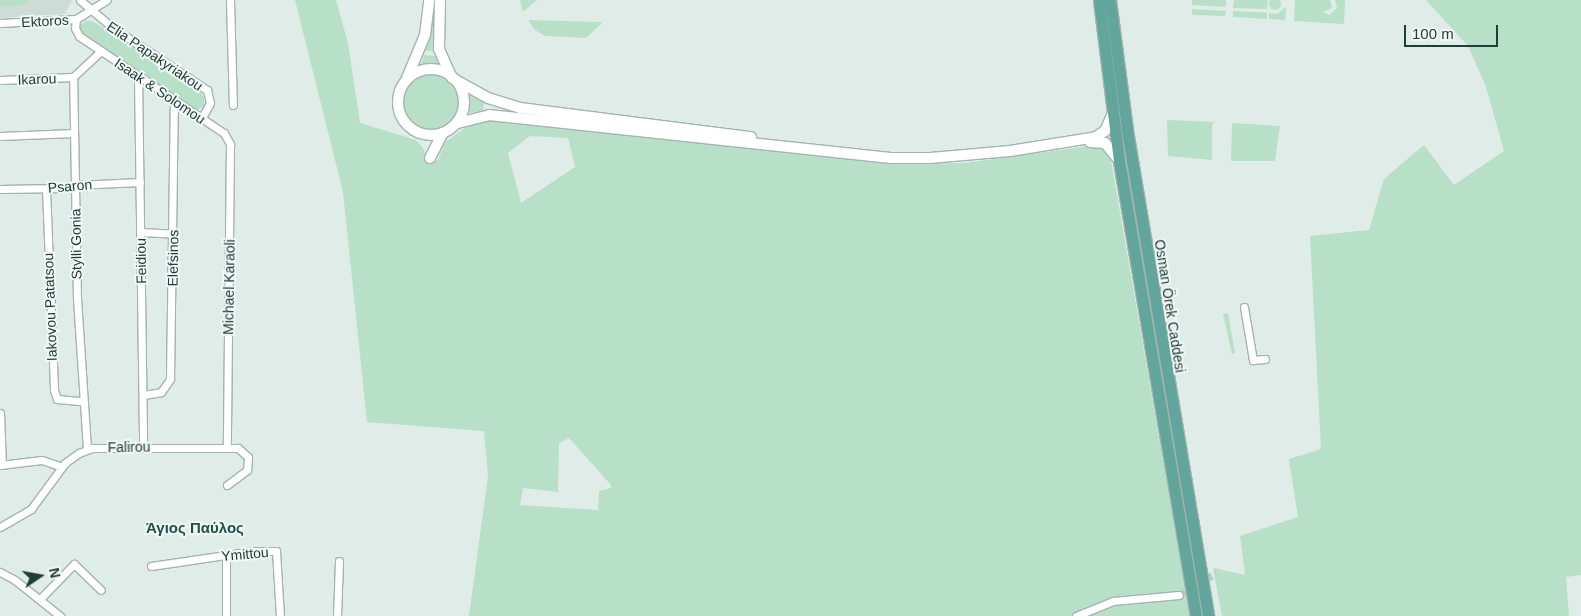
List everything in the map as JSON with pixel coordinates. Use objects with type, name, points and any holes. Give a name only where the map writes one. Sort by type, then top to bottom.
[{"type":"main road","name":"Osman Örek Caddesi","points":[[1099,0],[1119,161],[1196,616]]},
{"type":"main road","name":"Osman Örek Caddesi","points":[[1110,0],[1128,140],[1208,616]]},
{"type":"street","name":"Elia Papakyriakou","points":[[80,0],[90,10],[207,90],[210,103],[201,119]]},
{"type":"street","points":[[76,19],[106,0]]},
{"type":"street","points":[[230,0],[233,105]]},
{"type":"street","points":[[429,0],[424,35],[400,92],[399,108],[406,123],[418,133],[430,158],[443,133]]},
{"type":"street","points":[[440,0],[439,49],[443,64],[460,86],[465,100],[458,123]]},
{"type":"street","name":"Ektoros","points":[[0,23],[76,19],[75,28],[79,36],[101,51]]},
{"type":"street","points":[[73,77],[101,51]]},
{"type":"street","name":"Isaak & Solomou","points":[[101,51],[220,130]]},
{"type":"street","points":[[406,80],[414,73],[430,69],[452,77],[490,98],[520,108],[913,158]]},
{"type":"street","name":"Feidiou","points":[[138,76],[143,395],[142,447]]},
{"type":"street","name":"Ikarou","points":[[0,80],[73,77]]},
{"type":"street","name":"Stylli Gonia","points":[[73,77],[82,401],[87,449]]},
{"type":"street","name":"Elefsinos","points":[[143,395],[161,392],[170,378],[174,234],[174,101]]},
{"type":"street","points":[[1036,147],[1096,137],[1105,131],[1113,113]]},
{"type":"street","points":[[418,133],[430,136],[443,133],[458,123],[489,115],[913,158],[958,157],[1097,141],[1110,148],[1119,161]]},
{"type":"street","name":"Michael Karaoli","points":[[220,130],[227,137],[231,148],[227,447]]},
{"type":"street","points":[[0,136],[74,133]]},
{"type":"street","name":"Psaron","points":[[0,189],[46,189],[75,185],[140,182]]},
{"type":"street","name":"Iakovou Patatsou","points":[[46,189],[54,390],[56,399],[82,401]]},
{"type":"street","points":[[141,232],[174,234]]},
{"type":"street","points":[[1244,307],[1253,360],[1265,359]]},
{"type":"street","points":[[0,413],[1,465],[42,460],[62,467]]},
{"type":"street","name":"Falirou","points":[[87,449],[227,447],[244,451],[249,464],[247,470],[226,485]]},
{"type":"street","points":[[0,527],[31,509],[62,467],[87,449]]},
{"type":"street","name":"Ymittou","points":[[150,566],[226,555],[276,551],[280,616]]},
{"type":"street","points":[[226,555],[226,616]]},
{"type":"street","points":[[337,616],[339,561]]},
{"type":"street","points":[[40,599],[74,564],[101,590]]},
{"type":"street","points":[[0,572],[40,599],[60,616]]},
{"type":"street","points":[[1076,616],[1113,602],[1179,595]]},
{"type":"shaded area","points":[[0,0],[72,1],[65,14],[0,18]]},
{"type":"green space","points":[[1275,-2],[1281,4],[1275,10],[1269,4]]},
{"type":"green space","points":[[0,0],[31,0],[26,5],[0,7]]},
{"type":"green space","points":[[295,0],[336,0],[348,43],[360,123],[416,140],[424,149],[426,162],[438,160],[445,142],[471,124],[486,121],[899,164],[964,163],[1097,145],[1103,147],[1110,155],[1190,616],[469,616],[488,476],[484,431],[367,422],[343,192]],"holes":[[[530,136],[568,138],[575,167],[521,203],[508,153]],[[569,438],[611,485],[611,488],[599,491],[598,510],[520,505],[523,488],[558,492],[559,443]]]},
{"type":"green space","points":[[433,0],[436,0],[435,51],[425,51]]},
{"type":"green space","points":[[520,0],[537,0],[523,12]]},
{"type":"green space","points":[[1192,0],[1226,0],[1226,7],[1192,5]]},
{"type":"green space","points":[[1234,0],[1268,0],[1267,9],[1233,8]]},
{"type":"green space","points":[[1295,0],[1330,0],[1332,8],[1323,12],[1329,15],[1337,8],[1335,0],[1345,0],[1344,24],[1294,21]]},
{"type":"green space","points":[[1426,0],[1581,0],[1581,575],[1566,577],[1569,616],[1222,616],[1213,568],[1245,575],[1240,536],[1298,517],[1289,459],[1321,449],[1310,236],[1369,230],[1384,179],[1424,145],[1454,185],[1504,151],[1486,87],[1468,46]]},
{"type":"green space","points":[[1286,7],[1285,20],[1269,19],[1269,13],[1277,14]]},
{"type":"green space","points":[[1192,9],[1226,11],[1225,16],[1192,15]]},
{"type":"green space","points":[[1233,11],[1267,13],[1267,19],[1233,17]]},
{"type":"green space","points":[[86,20],[96,23],[200,92],[204,97],[204,106],[195,111],[83,35],[80,26]]},
{"type":"green space","points":[[528,20],[602,23],[586,38],[545,36],[535,30]]},
{"type":"green space","points":[[424,55],[436,56],[438,64],[421,65]]},
{"type":"green space","points":[[431,74],[447,79],[455,87],[460,103],[455,119],[447,127],[431,132],[415,127],[407,119],[402,103],[407,87],[415,79]]},
{"type":"green space","points":[[470,96],[484,101],[483,111],[469,113]]},
{"type":"green space","points":[[1167,120],[1215,122],[1212,125],[1212,160],[1168,156]]},
{"type":"green space","points":[[1232,123],[1280,126],[1275,161],[1231,161]]},
{"type":"green space","points":[[1228,313],[1235,353],[1232,354],[1223,314]]},
{"type":"tunnel","points":[[1179,595],[1216,573]]},
{"type":"district","name":"Άγιος Παύλος","points":[[195,528]]}]
